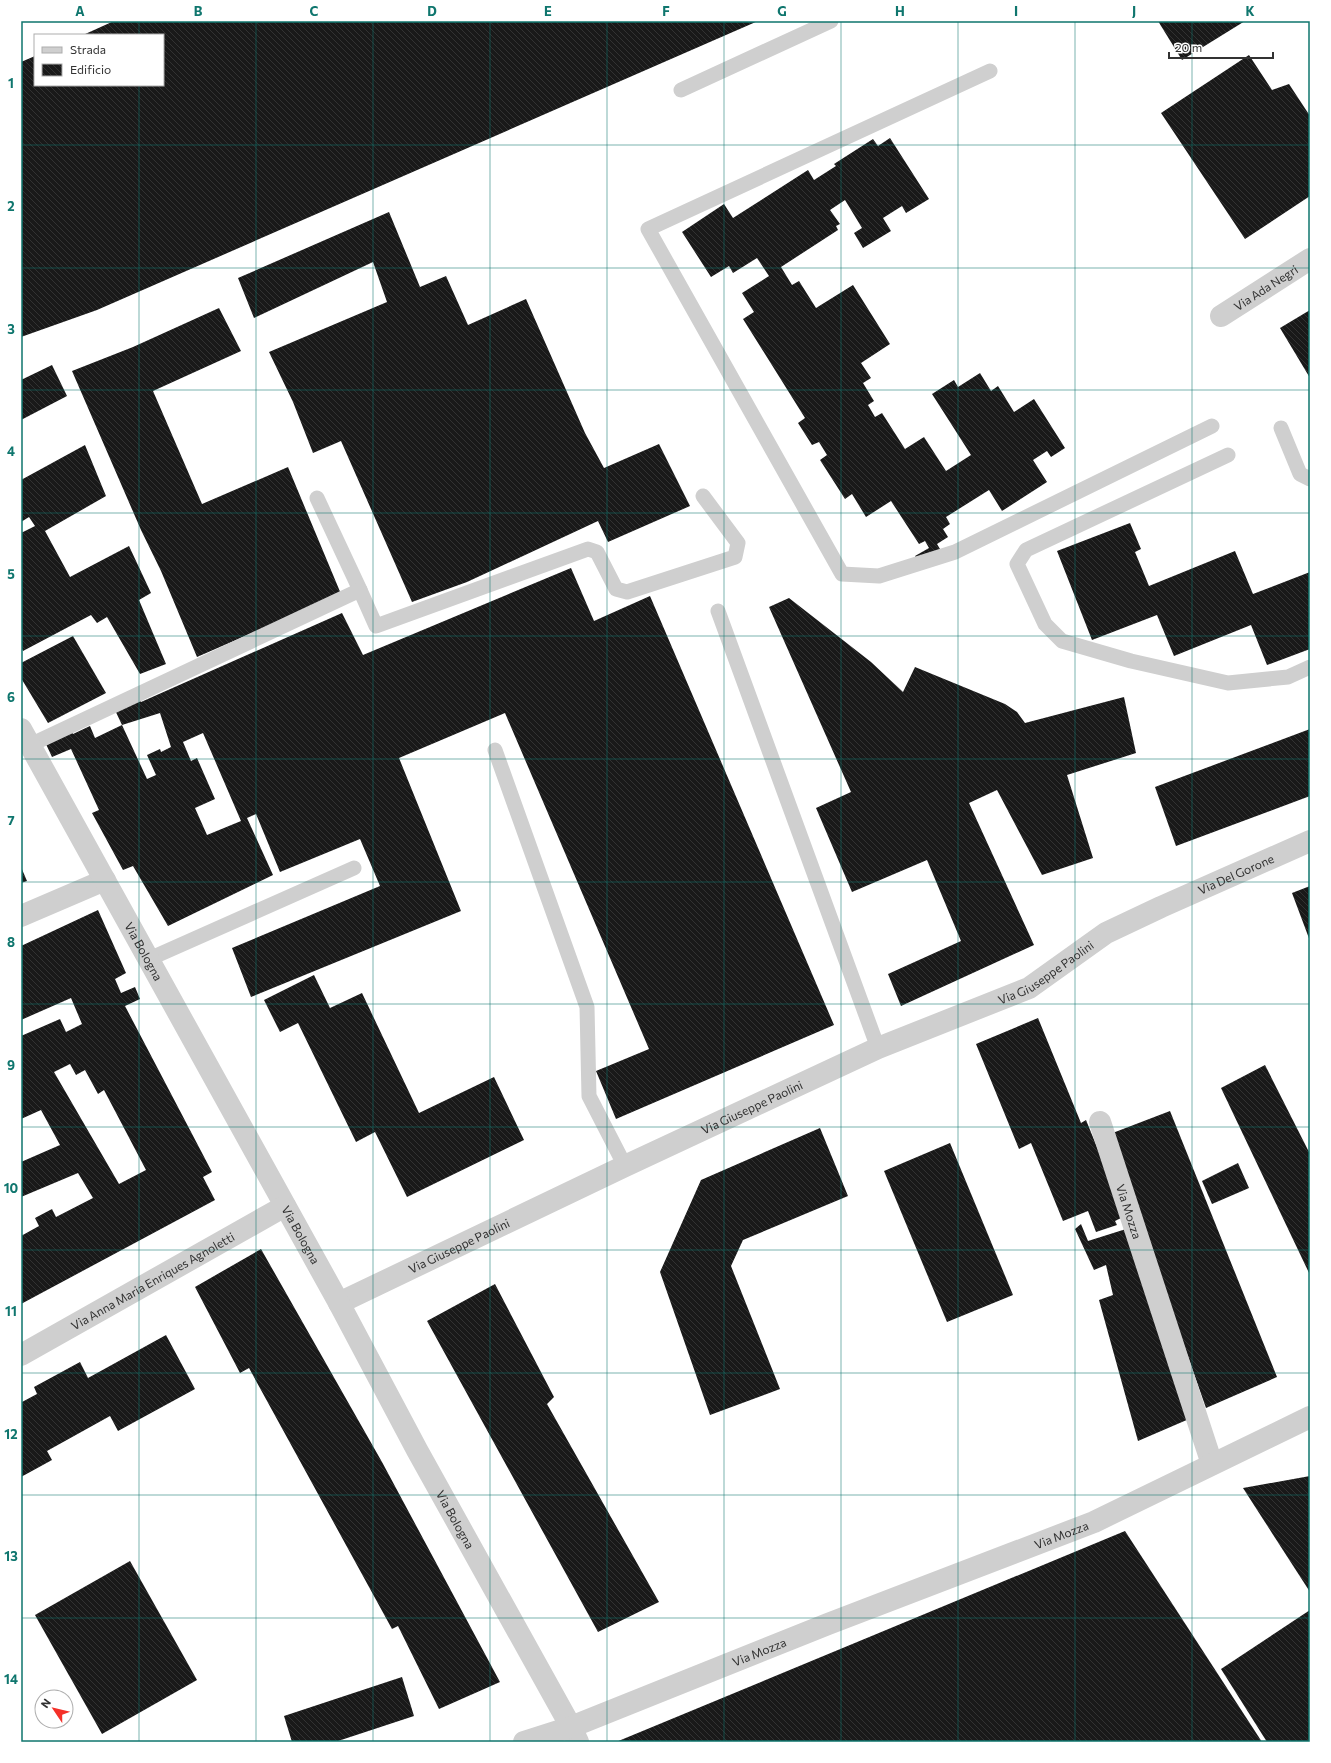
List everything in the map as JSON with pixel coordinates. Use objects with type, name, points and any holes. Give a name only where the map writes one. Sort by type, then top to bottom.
[{"type":"street","name":"Via Ada Negri","points":[[1221,316],[1310,259]]},
{"type":"street","name":"Via Bologna","points":[[25,737],[339,1303],[421,1457],[575,1734]]},
{"type":"street","name":"Via Del Gorone","points":[[1161,907],[1310,841]]},
{"type":"street","points":[[21,916],[104,880]]},
{"type":"street","name":"Via Giuseppe Paolini","points":[[339,1303],[625,1166],[878,1048],[1030,988],[1106,933],[1161,907]]},
{"type":"street","name":"Via Mozza","points":[[524,1742],[575,1734],[835,1621],[1094,1522],[1212,1464],[1100,1122]]},
{"type":"street","name":"Via Anna Maria Enriques Agnoletti","points":[[21,1355],[285,1206]]},
{"type":"street","points":[[1212,1464],[1310,1417]]},
{"type":"lane","points":[[681,90],[831,21]]},
{"type":"lane","points":[[990,71],[648,229],[842,574],[879,576],[955,552],[1212,426]]},
{"type":"lane","points":[[1281,428],[1300,474],[1310,479]]},
{"type":"lane","points":[[1228,455],[1026,550],[1017,564],[1045,624],[1062,641],[1131,661],[1228,683],[1288,677],[1310,668]]},
{"type":"lane","points":[[317,498],[376,626],[588,549],[597,552],[616,589],[627,592],[735,557],[738,543],[703,496]]},
{"type":"lane","points":[[25,737],[360,590]]},
{"type":"lane","points":[[718,611],[878,1048]]},
{"type":"lane","points":[[495,750],[587,1007],[588,1096],[625,1166]]},
{"type":"lane","points":[[149,959],[354,868]]},
{"type":"building","points":[[114,21],[758,21],[97,310],[21,337],[21,62],[34,56],[34,86],[164,86],[164,34],[85,34]]},
{"type":"building","points":[[1158,21],[1245,21],[1182,60]]},
{"type":"building","points":[[1249,55],[1272,90],[1289,84],[1310,116],[1310,196],[1245,239],[1161,113]]},
{"type":"building","points":[[890,138],[929,199],[906,213],[902,206],[883,218],[891,231],[863,248],[854,233],[862,228],[845,200],[830,210],[840,224],[836,226],[838,230],[781,267],[792,285],[799,281],[816,308],[853,285],[890,344],[861,363],[871,378],[863,383],[874,401],[868,405],[875,417],[882,413],[905,449],[924,437],[946,471],[971,455],[932,394],[954,380],[958,387],[980,373],[991,391],[998,386],[1014,412],[1034,399],[1065,448],[1051,457],[1047,451],[1033,460],[1047,482],[1002,511],[989,490],[946,517],[950,524],[943,529],[948,537],[937,544],[940,549],[919,563],[915,556],[929,548],[925,541],[919,544],[891,501],[866,517],[852,494],[845,499],[820,460],[827,455],[819,442],[812,445],[798,423],[805,418],[743,319],[754,312],[742,293],[769,276],[757,258],[733,273],[729,266],[711,277],[682,232],[724,204],[733,218],[808,170],[814,180],[836,166],[834,164],[873,139],[878,146]]},
{"type":"building","points":[[389,212],[420,287],[446,276],[468,325],[526,299],[585,433],[604,468],[659,444],[690,506],[608,542],[598,521],[467,582],[412,602],[341,441],[313,453],[293,402],[269,352],[387,302],[373,262],[254,318],[238,278]]},
{"type":"building","points":[[219,308],[241,351],[153,391],[202,504],[288,467],[341,594],[197,657],[161,571],[141,530],[72,371],[133,347]]},
{"type":"building","points":[[1310,310],[1310,378],[1280,328]]},
{"type":"building","points":[[52,365],[67,396],[21,420],[21,380]]},
{"type":"building","points":[[85,445],[106,496],[45,531],[70,577],[129,546],[151,593],[139,600],[166,664],[140,674],[107,617],[97,623],[91,615],[23,651],[21,647],[21,533],[35,526],[29,517],[21,522],[21,480]]},
{"type":"building","points":[[1130,523],[1141,549],[1135,552],[1149,586],[1235,551],[1253,594],[1310,572],[1310,649],[1267,665],[1251,625],[1174,656],[1157,615],[1092,640],[1057,551]]},
{"type":"building","points":[[571,568],[594,621],[650,596],[834,1025],[616,1119],[596,1071],[649,1049],[505,713],[399,758],[461,911],[251,997],[232,948],[380,886],[360,839],[280,872],[256,814],[247,818],[273,875],[168,926],[133,866],[123,870],[92,813],[99,810],[71,749],[52,757],[45,742],[71,730],[73,734],[90,726],[95,738],[122,725],[114,708],[138,697],[141,702],[342,613],[363,655]],"holes":[[[160,713],[171,747],[161,752],[160,749],[147,755],[156,775],[147,779],[122,725]],[[203,733],[241,821],[207,835],[195,808],[215,799],[197,758],[191,761],[183,742]]]},
{"type":"building","points":[[789,598],[871,662],[903,692],[915,667],[1005,704],[1017,712],[1025,723],[1124,697],[1136,753],[1067,775],[1093,858],[1042,875],[997,790],[969,803],[1034,945],[901,1006],[888,974],[961,941],[927,860],[852,892],[816,808],[851,792],[769,607]]},
{"type":"building","points":[[73,636],[106,693],[48,723],[21,678],[21,663]]},
{"type":"building","points":[[1310,729],[1310,796],[1176,846],[1155,787]]},
{"type":"building","points":[[21,867],[27,881],[21,883]]},
{"type":"building","points":[[1310,886],[1310,941],[1292,893]]},
{"type":"building","points":[[98,910],[126,973],[115,979],[121,993],[135,987],[140,999],[125,1006],[212,1172],[203,1177],[215,1200],[21,1304],[21,1236],[39,1226],[35,1218],[52,1209],[56,1217],[93,1198],[78,1173],[21,1197],[21,1162],[60,1145],[41,1110],[21,1119],[21,1036],[60,1019],[66,1032],[82,1024],[71,998],[21,1020],[21,946]],"holes":[[[70,1064],[76,1075],[85,1070],[98,1094],[104,1090],[146,1170],[119,1184],[54,1072]]]},
{"type":"building","points":[[314,975],[330,1008],[362,993],[419,1113],[494,1077],[524,1140],[407,1197],[375,1132],[356,1142],[298,1023],[280,1032],[264,1000]]},
{"type":"building","points":[[1038,1018],[1081,1123],[1086,1120],[1125,1216],[1115,1221],[1117,1225],[1096,1232],[1088,1211],[1063,1221],[1031,1143],[1019,1149],[976,1044]]},
{"type":"building","points":[[1265,1065],[1310,1154],[1310,1275],[1221,1088]]},
{"type":"building","points":[[1170,1111],[1277,1377],[1206,1408],[1110,1134]]},
{"type":"building","points":[[820,1128],[848,1196],[743,1240],[731,1266],[780,1389],[710,1415],[660,1272],[701,1180]]},
{"type":"building","points":[[950,1143],[1013,1295],[947,1322],[884,1171]]},
{"type":"building","points":[[1238,1163],[1249,1188],[1212,1204],[1202,1181]]},
{"type":"building","points":[[1081,1224],[1088,1241],[1126,1229],[1189,1419],[1138,1441],[1099,1300],[1113,1295],[1106,1265],[1094,1270],[1075,1229]]},
{"type":"building","points":[[261,1249],[382,1462],[500,1682],[439,1709],[398,1626],[392,1629],[249,1368],[240,1373],[195,1287]]},
{"type":"building","points":[[495,1284],[554,1397],[547,1404],[659,1602],[598,1632],[427,1321]]},
{"type":"building","points":[[166,1335],[195,1389],[118,1431],[110,1416],[47,1451],[52,1460],[21,1477],[21,1400],[22,1402],[37,1394],[34,1387],[80,1362],[88,1378]]},
{"type":"building","points":[[1310,1476],[1310,1592],[1243,1488]]},
{"type":"building","points":[[1125,1531],[1262,1742],[616,1742]]},
{"type":"building","points":[[130,1561],[197,1680],[102,1734],[35,1615]]},
{"type":"building","points":[[1310,1610],[1310,1742],[1267,1742],[1221,1669]]},
{"type":"building","points":[[402,1677],[414,1716],[335,1742],[292,1742],[284,1716]]}]
